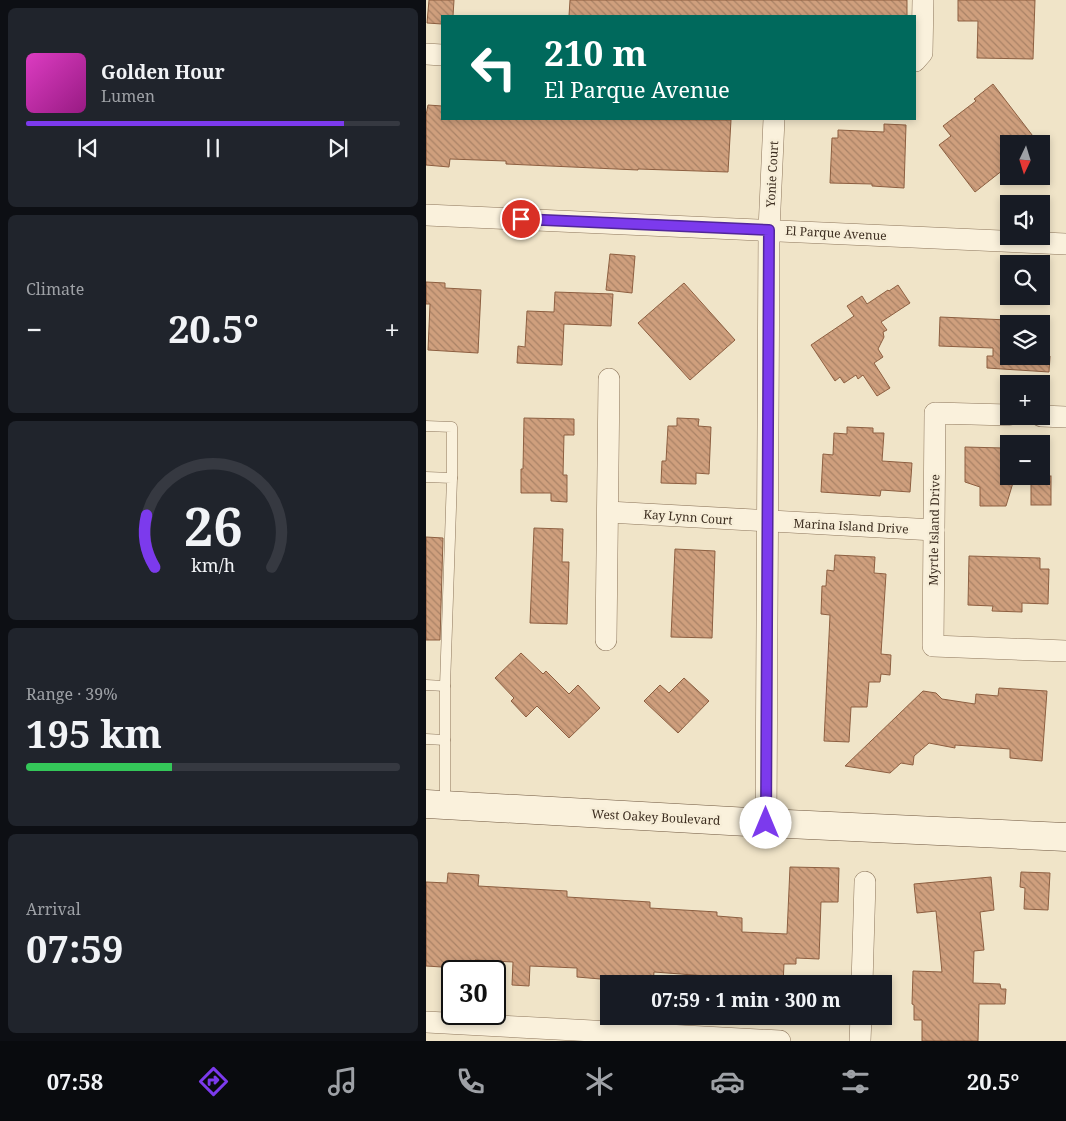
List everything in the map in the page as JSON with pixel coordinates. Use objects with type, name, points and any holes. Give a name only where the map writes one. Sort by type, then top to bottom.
[{"type":"main road","name":"West Oakey Boulevard","points":[[436,804],[766,823],[1066,837]]},
{"type":"street","points":[[916,60],[922,53],[923,0]]},
{"type":"street","points":[[426,54],[441,55]]},
{"type":"street","name":"Yonie Court","points":[[766,823],[769,230],[774,120]]},
{"type":"street","name":"El Parque Avenue","points":[[426,215],[1066,244]]},
{"type":"street","points":[[606,640],[609,379]]},
{"type":"street","name":"Myrtle Island Drive","points":[[1000,415],[935,413],[933,646],[1066,651]]},
{"type":"street","points":[[1050,416],[1066,417]]},
{"type":"street","name":"Kay Lynn Court","points":[[608,512],[768,522]]},
{"type":"street","name":"Marina Island Drive","points":[[768,522],[934,530]]},
{"type":"street","points":[[862,975],[865,882]]},
{"type":"street","points":[[426,1022],[780,1041]]},
{"type":"street","points":[[860,1041],[861,1025]]},
{"type":"lane","points":[[426,426],[452,427],[445,740],[436,804]]},
{"type":"lane","points":[[426,477],[452,478]]},
{"type":"lane","points":[[426,685],[445,686]]},
{"type":"lane","points":[[426,740],[445,740]]},
{"type":"building","points":[[429,0],[454,0],[453,15],[441,15],[441,24],[427,23]]},
{"type":"building","points":[[570,0],[907,0],[907,15],[569,15]]},
{"type":"building","points":[[958,0],[1035,0],[1033,59],[977,58],[978,21],[958,21]]},
{"type":"building","points":[[993,84],[1032,135],[1000,135],[1000,172],[975,192],[939,145],[951,136],[943,126],[976,101],[974,99]]},
{"type":"building","points":[[428,105],[441,106],[441,120],[731,120],[728,172],[506,164],[506,161],[450,159],[449,167],[426,165],[426,115]]},
{"type":"building","points":[[884,124],[906,125],[904,188],[872,186],[872,184],[830,183],[832,138],[838,138],[838,130],[884,132]]},
{"type":"building","points":[[610,254],[635,256],[632,293],[606,290]]},
{"type":"building","points":[[426,282],[445,283],[445,288],[481,290],[478,353],[428,350],[430,304],[426,304]]},
{"type":"building","points":[[684,283],[735,340],[690,380],[638,323]]},
{"type":"building","points":[[898,285],[910,303],[881,322],[887,330],[883,332],[884,337],[878,349],[883,357],[874,363],[890,388],[877,396],[863,375],[858,379],[856,375],[844,383],[840,377],[835,381],[811,345],[854,316],[847,306],[862,296],[867,304]]},
{"type":"building","points":[[555,292],[613,294],[611,326],[564,324],[562,365],[517,363],[518,346],[525,347],[527,311],[554,312]]},
{"type":"building","points":[[940,317],[1000,320],[1000,365],[1049,365],[1049,372],[987,368],[987,356],[993,356],[993,348],[939,346]]},
{"type":"building","points":[[524,418],[574,419],[574,435],[564,435],[563,475],[567,475],[567,502],[551,501],[551,493],[521,493]]},
{"type":"building","points":[[677,418],[699,419],[698,426],[711,427],[709,474],[696,473],[696,484],[661,483],[662,461],[666,461],[668,426],[677,426]]},
{"type":"building","points":[[847,427],[873,428],[873,433],[884,433],[882,461],[912,463],[910,492],[881,490],[880,496],[821,492],[823,454],[833,455],[834,433],[847,434]]},
{"type":"building","points":[[965,447],[1000,448],[1000,485],[1012,485],[1006,506],[980,506],[980,487],[965,482]]},
{"type":"building","points":[[1051,476],[1051,505],[1031,505],[1031,485],[1050,485]]},
{"type":"building","points":[[534,528],[563,529],[562,562],[569,562],[567,624],[530,623]]},
{"type":"building","points":[[426,537],[443,538],[440,640],[426,640]]},
{"type":"building","points":[[675,549],[715,551],[712,638],[671,637]]},
{"type":"building","points":[[835,555],[875,557],[874,573],[886,574],[881,654],[891,655],[890,675],[881,674],[880,682],[869,682],[867,707],[851,707],[849,742],[824,741],[830,615],[821,614],[822,586],[826,586],[827,570],[834,571]]},
{"type":"building","points":[[969,556],[1040,558],[1040,569],[1049,569],[1048,604],[1022,603],[1022,612],[992,611],[993,606],[968,605]]},
{"type":"building","points":[[521,653],[543,674],[546,671],[569,694],[578,685],[600,708],[569,738],[537,706],[526,717],[511,701],[514,698],[495,678]]},
{"type":"building","points":[[684,678],[709,701],[678,733],[644,701],[660,685],[669,693]]},
{"type":"building","points":[[999,688],[1047,691],[1042,761],[1010,758],[1010,749],[955,745],[955,748],[929,743],[914,756],[913,765],[901,763],[890,773],[845,766],[923,691],[936,693],[942,699],[975,704],[976,694],[998,696]]},
{"type":"building","points":[[790,867],[839,868],[838,902],[821,902],[819,959],[796,958],[796,964],[784,964],[783,975],[694,975],[654,972],[654,975],[600,975],[600,979],[577,977],[577,968],[530,966],[529,986],[512,985],[513,962],[506,962],[506,960],[441,960],[441,967],[426,966],[426,882],[447,883],[448,873],[479,875],[478,886],[567,891],[567,897],[650,902],[650,908],[717,912],[717,916],[742,918],[742,932],[787,934]]},
{"type":"building","points":[[1021,872],[1050,873],[1048,910],[1024,909],[1025,888],[1020,887]]},
{"type":"building","points":[[991,877],[994,910],[980,912],[984,950],[974,951],[973,983],[1000,984],[1001,989],[1006,989],[1005,1004],[979,1004],[978,1041],[922,1041],[922,1020],[914,1020],[914,1005],[912,1004],[913,971],[942,972],[936,911],[917,913],[914,884]]},
{"type":"route","points":[[521,219],[769,230],[766,823]]}]
